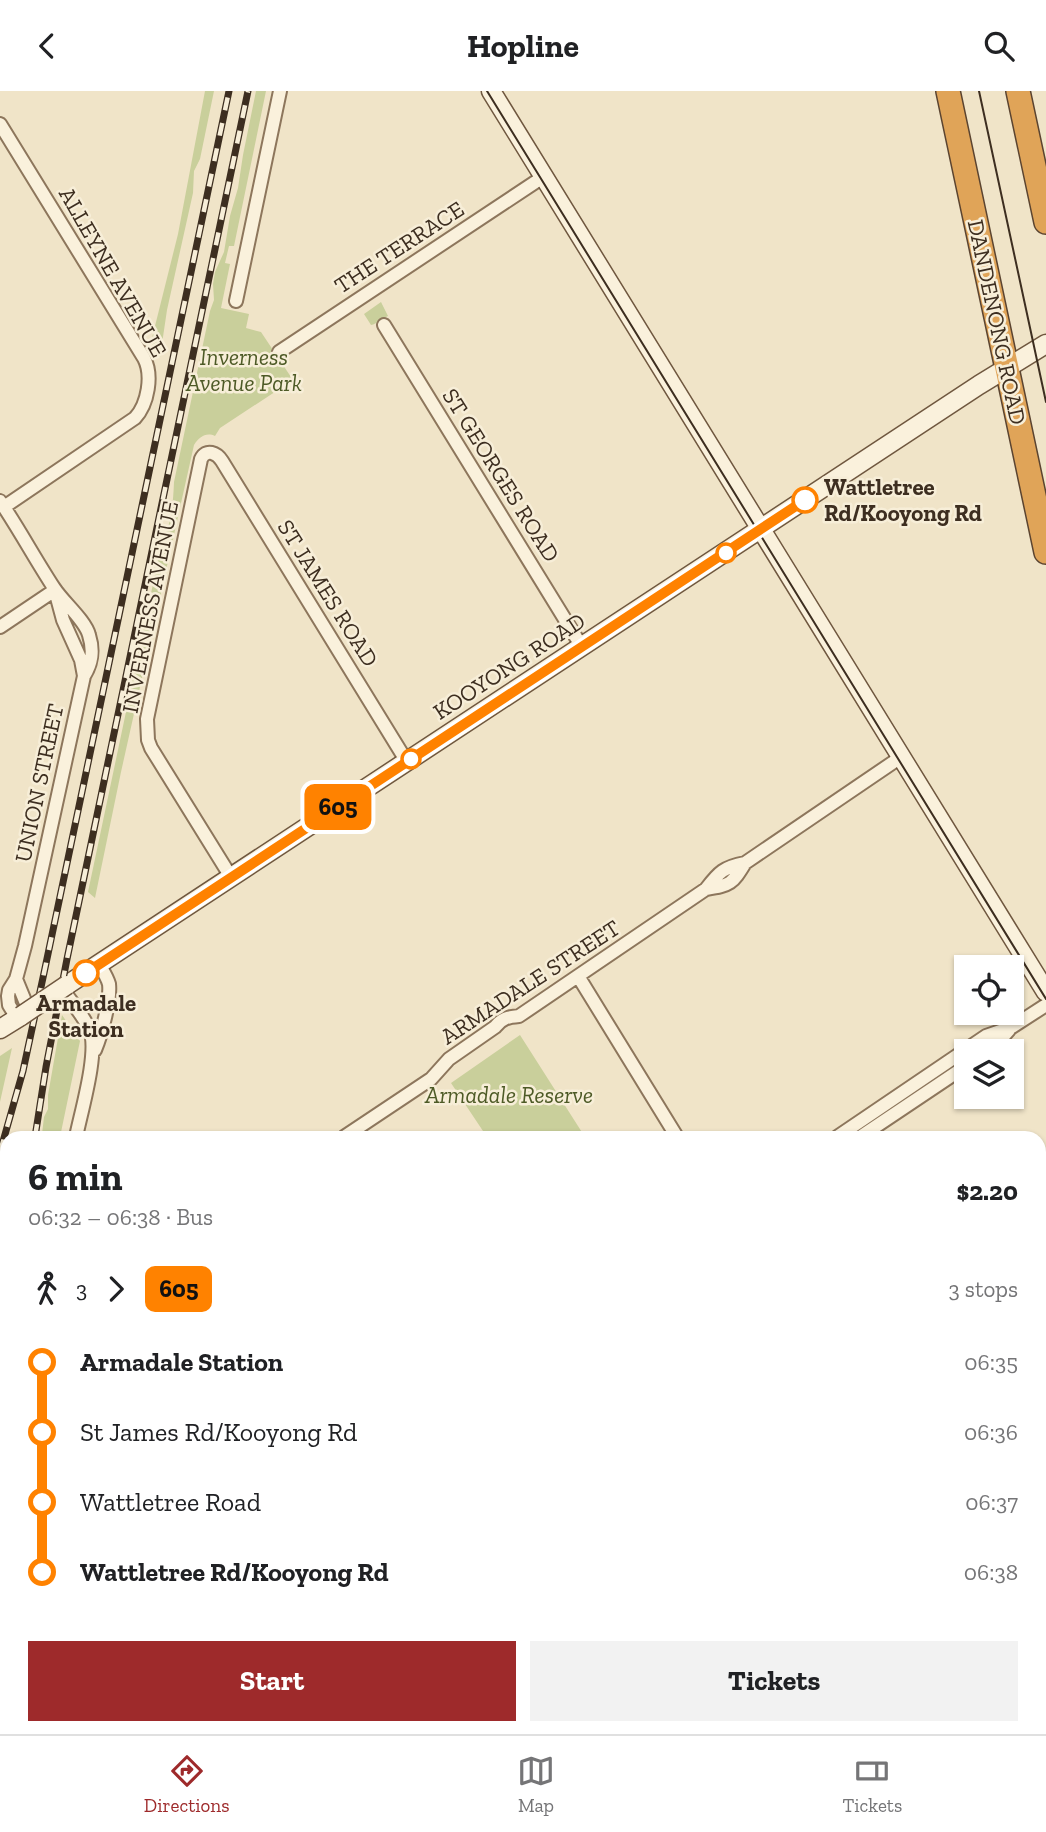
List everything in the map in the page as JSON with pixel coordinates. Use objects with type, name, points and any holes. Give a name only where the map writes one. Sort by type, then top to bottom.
[{"type":"highway","name":"DANDENONG ROAD","points":[[948,91],[1046,552]]},
{"type":"highway","points":[[1018,91],[1046,222]]},
{"type":"street","points":[[236,301],[280,91]]},
{"type":"street","points":[[491,91],[1046,992]]},
{"type":"street","name":"ALLEYNE AVENUE","points":[[0,124],[149,370],[142,409],[135,418],[2,504]]},
{"type":"street","name":"THE TERRACE","points":[[278,352],[543,177]]},
{"type":"street","name":"ST GEORGES ROAD","points":[[384,325],[582,647]]},
{"type":"street","name":"KOOYONG ROAD","points":[[0,1029],[21,1012],[65,989],[231,877],[1046,344]]},
{"type":"street","name":"ST JAMES ROAD","points":[[209,453],[217,455],[222,461],[407,762]]},
{"type":"street","name":"INVERNESS AVENUE","points":[[209,453],[201,459],[147,719],[147,730],[151,748],[231,877]]},
{"type":"street","name":"UNION STREET","points":[[2,504],[55,590],[63,620],[81,660],[84,676],[25,946],[16,979],[8,996],[9,1005],[21,1012]]},
{"type":"street","points":[[0,627],[55,590]]},
{"type":"street","name":"ARMADALE STREET","points":[[353,1131],[430,1079],[449,1059],[499,1022],[507,1017],[519,1016],[706,889],[718,873],[729,866],[745,863],[901,757]]},
{"type":"street","points":[[92,1056],[101,1034],[109,991],[107,978],[99,964]]},
{"type":"street","points":[[578,977],[673,1131]]},
{"type":"street","points":[[16,979],[21,1012]]},
{"type":"street","points":[[65,989],[90,1030],[93,1041],[77,1131]]},
{"type":"street","points":[[846,1131],[986,1036],[1012,1027],[1046,1005]]},
{"type":"street","points":[[1001,1039],[1012,1027]]},
{"type":"street","points":[[869,1131],[954,1074]]},
{"type":"green space","points":[[205,91],[214,91],[200,159],[194,171],[193,193],[167,310],[160,357],[151,342],[178,234]]},
{"type":"green space","name":"Inverness Avenue Park","points":[[256,91],[266,91],[234,246],[229,246],[225,263],[230,264],[221,308],[249,314],[246,328],[261,332],[293,380],[220,428],[215,436],[203,436],[194,445],[95,898],[88,892],[161,546],[171,515],[174,482],[214,300],[215,272],[224,252]]},
{"type":"green space","points":[[381,302],[388,316],[371,325],[364,314]]},
{"type":"green space","points":[[62,1015],[80,1041],[61,1131],[42,1131],[48,1109]]},
{"type":"green space","name":"Armadale Reserve","points":[[520,1035],[581,1131],[483,1131],[451,1083]]},
{"type":"green space","points":[[12,1048],[0,1102],[0,1056]]},
{"type":"tram line","points":[[487,91],[1046,999]]},
{"type":"tram line","points":[[979,91],[1046,402]]},
{"type":"railway","points":[[6,1131],[23,1071],[229,91]]},
{"type":"railway","points":[[36,1131],[67,959],[248,91]]},
{"type":"bus line","name":"605","points":[[86,973],[805,500]]},
{"type":"place","name":"Wattletree Rd/Kooyong Rd","points":[[805,500]]},
{"type":"place","name":"Armadale Station","points":[[86,973]]}]
